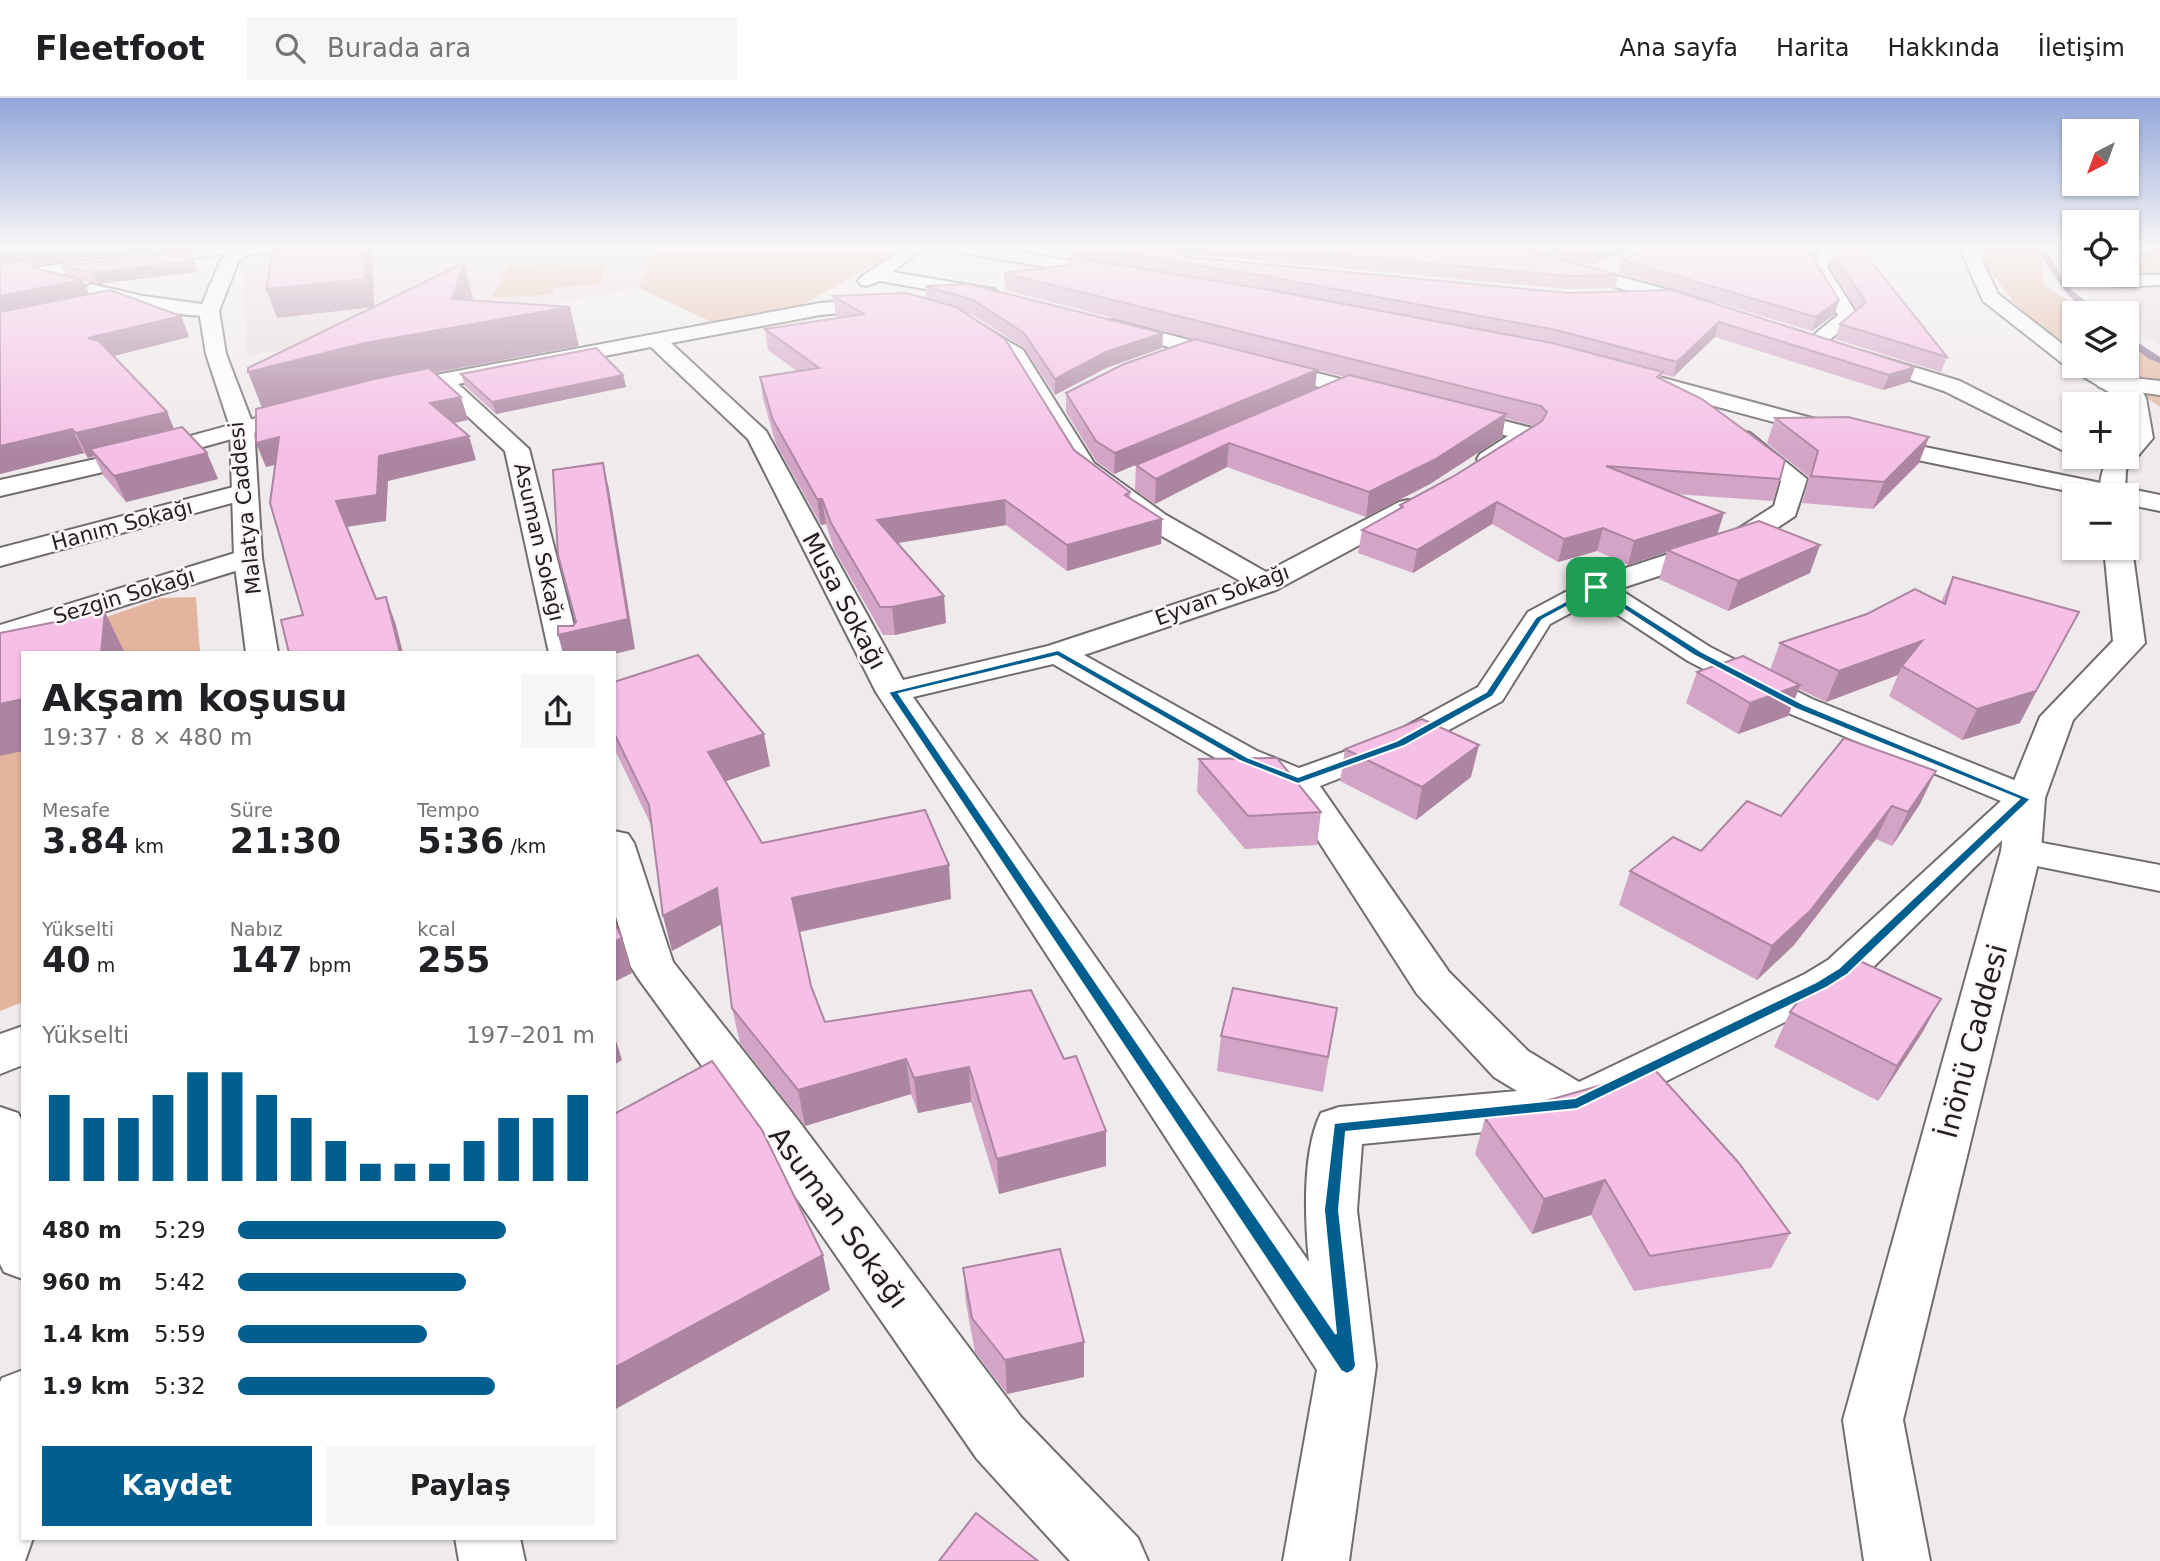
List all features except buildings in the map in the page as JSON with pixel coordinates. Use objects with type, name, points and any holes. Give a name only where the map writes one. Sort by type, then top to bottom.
[{"type":"street","name":"Malatya Caddesi","points":[[210,315],[216,354],[242,427],[248,558],[262,651]]},
{"type":"street","points":[[366,396],[785,315]]},
{"type":"street","points":[[1814,343],[1848,315]]},
{"type":"street","points":[[2013,315],[2062,354]]},
{"type":"street","points":[[954,317],[965,321],[1016,354],[1085,468],[1156,521],[1266,584]]},
{"type":"street","points":[[1088,320],[1528,433],[1473,469]]},
{"type":"street","points":[[1793,335],[1952,386],[2062,443]]},
{"type":"street","name":"Musa Sokağı","points":[[654,339],[758,436],[893,692],[1347,1366]]},
{"type":"street","points":[[1154,361],[1194,347]]},
{"type":"street","points":[[1615,371],[1903,450],[2120,480]]},
{"type":"street","points":[[2101,378],[2135,398],[2141,438],[2120,480]]},
{"type":"street","name":"Asuman Sokağı","points":[[441,380],[517,449],[565,651]]},
{"type":"street","points":[[2108,382],[2160,388]]},
{"type":"street","points":[[1308,402],[1345,386]]},
{"type":"street","points":[[1298,781],[1400,744],[1490,694],[1539,618],[1596,587],[1740,540],[1786,510],[1794,479],[1706,409],[1666,386]]},
{"type":"street","points":[[1049,409],[1071,398]]},
{"type":"street","points":[[0,488],[154,453],[329,405]]},
{"type":"street","points":[[2106,469],[2160,503]]},
{"type":"street","points":[[1111,488],[1136,477]]},
{"type":"street","name":"Hanım Sokağı","points":[[0,557],[245,492]]},
{"type":"street","name":"Eyvan Sokağı","points":[[893,692],[1058,653],[1266,584],[1430,497]]},
{"type":"street","name":"Sezgin Sokağı","points":[[0,635],[248,558]]},
{"type":"street","name":"İnönü Caddesi","points":[[1897,1561],[1873,1419],[2021,851],[2026,799],[2057,717],[2129,643],[2119,560]]},
{"type":"street","points":[[1315,1561],[1347,1366],[1331,1210],[1339,1127],[1577,1104],[1821,985],[1843,971],[2026,799],[1800,706],[1699,654],[1596,587]]},
{"type":"street","points":[[1058,653],[1244,759],[1298,781],[1433,983],[1511,1064],[1577,1104]]},
{"type":"street","name":"Asuman Sokağı","points":[[616,849],[653,967],[779,1133],[999,1438],[1115,1561]]},
{"type":"street","points":[[2021,851],[2160,878]]},
{"type":"street","points":[[0,1056],[21,1044]]},
{"type":"street","points":[[0,1126],[9,1165],[21,1247]]},
{"type":"street","points":[[0,1543],[21,1411]]},
{"type":"street","points":[[487,1540],[492,1561]]},
{"type":"shaded area","points":[[245,315],[482,315],[247,356]]},
{"type":"shaded area","points":[[697,315],[762,315],[718,325]]},
{"type":"shaded area","points":[[2024,315],[2062,315],[2062,340]]},
{"type":"shaded area","points":[[2139,315],[2160,315],[2160,345],[2139,333]]},
{"type":"shaded area","points":[[2139,348],[2160,362],[2160,407],[2118,378],[2139,378]]},
{"type":"shaded area","points":[[196,597],[200,651],[21,651],[21,1003],[0,1011],[0,654],[161,598]]},
{"type":"waterway","points":[[2139,347],[2160,360]]},
{"type":"route","points":[[1596,587],[1699,654],[1800,706],[2026,799],[1843,971],[1821,985],[1577,1104],[1339,1127],[1331,1210],[1347,1366],[893,692],[1058,653],[1244,759],[1298,781],[1400,744],[1490,694],[1539,618],[1596,587]]}]
